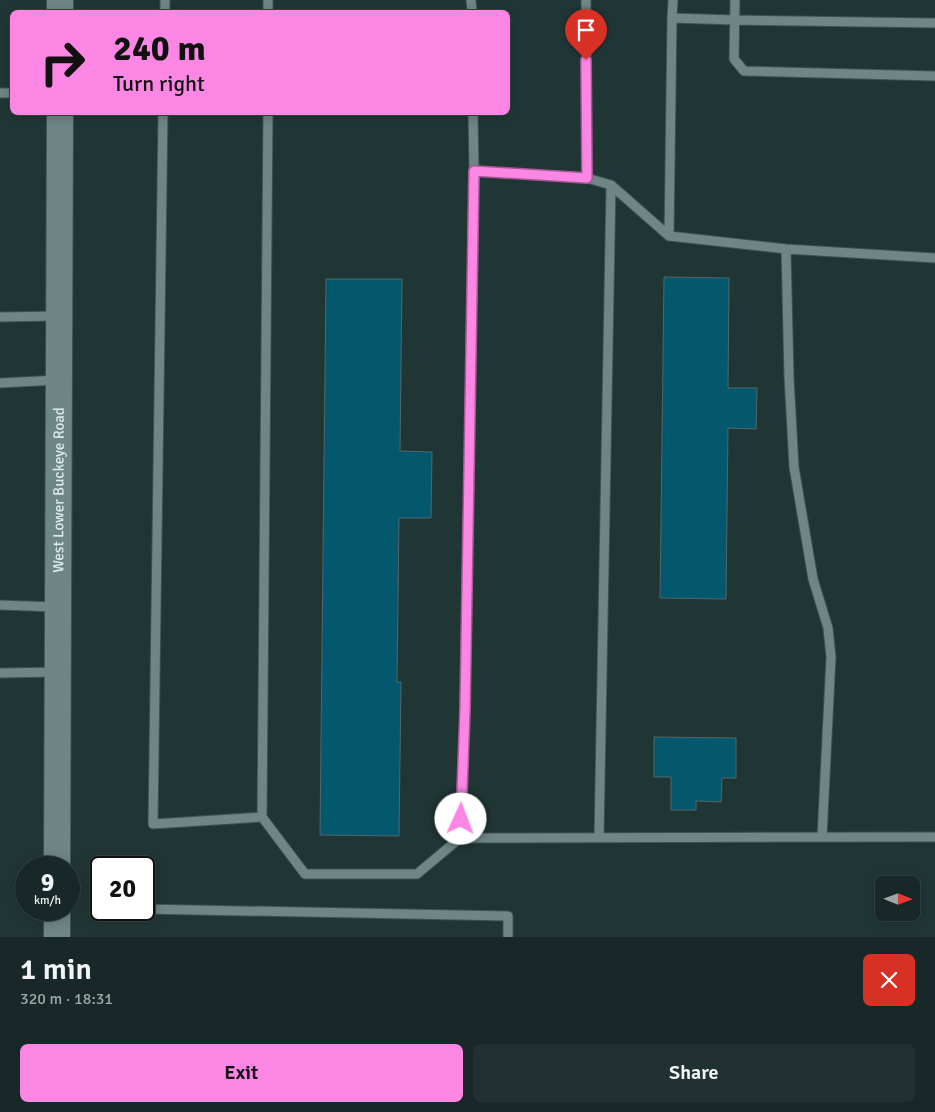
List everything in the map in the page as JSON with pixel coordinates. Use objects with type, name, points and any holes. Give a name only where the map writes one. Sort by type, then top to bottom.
[{"type":"main road","name":"West Lower Buckeye Road","points":[[57,856],[60,115]]},
{"type":"main road","points":[[57,921],[57,937]]},
{"type":"lane","points":[[586,0],[587,178]]},
{"type":"lane","points":[[669,236],[673,0]]},
{"type":"lane","points":[[735,0],[734,59],[744,71],[935,76]]},
{"type":"lane","points":[[672,18],[935,23]]},
{"type":"lane","points":[[164,115],[153,824],[262,817]]},
{"type":"lane","points":[[268,115],[262,817],[305,874],[417,874],[460,838],[935,837]]},
{"type":"lane","points":[[460,838],[465,710],[474,171],[473,115]]},
{"type":"lane","points":[[474,171],[587,178],[611,185],[669,236],[786,249],[935,258]]},
{"type":"lane","points":[[600,838],[611,185]]},
{"type":"lane","points":[[786,249],[789,377],[794,467],[814,579],[828,628],[831,657],[822,837]]},
{"type":"lane","points":[[0,317],[60,316]]},
{"type":"lane","points":[[0,383],[58,380]]},
{"type":"lane","points":[[0,605],[58,607]]},
{"type":"lane","points":[[0,673],[57,672]]},
{"type":"lane","points":[[155,909],[508,916],[508,937]]},
{"type":"building","points":[[664,277],[729,278],[728,388],[757,388],[756,429],[728,428],[726,599],[660,598]]},
{"type":"building","points":[[326,279],[402,279],[400,451],[432,452],[431,518],[399,518],[397,682],[401,682],[399,836],[320,835]]},
{"type":"building","points":[[654,737],[736,738],[736,778],[722,778],[721,802],[696,801],[696,810],[671,810],[671,777],[654,777]]},
{"type":"route","points":[[461,819],[465,710],[474,171],[587,178],[586,60]]}]
